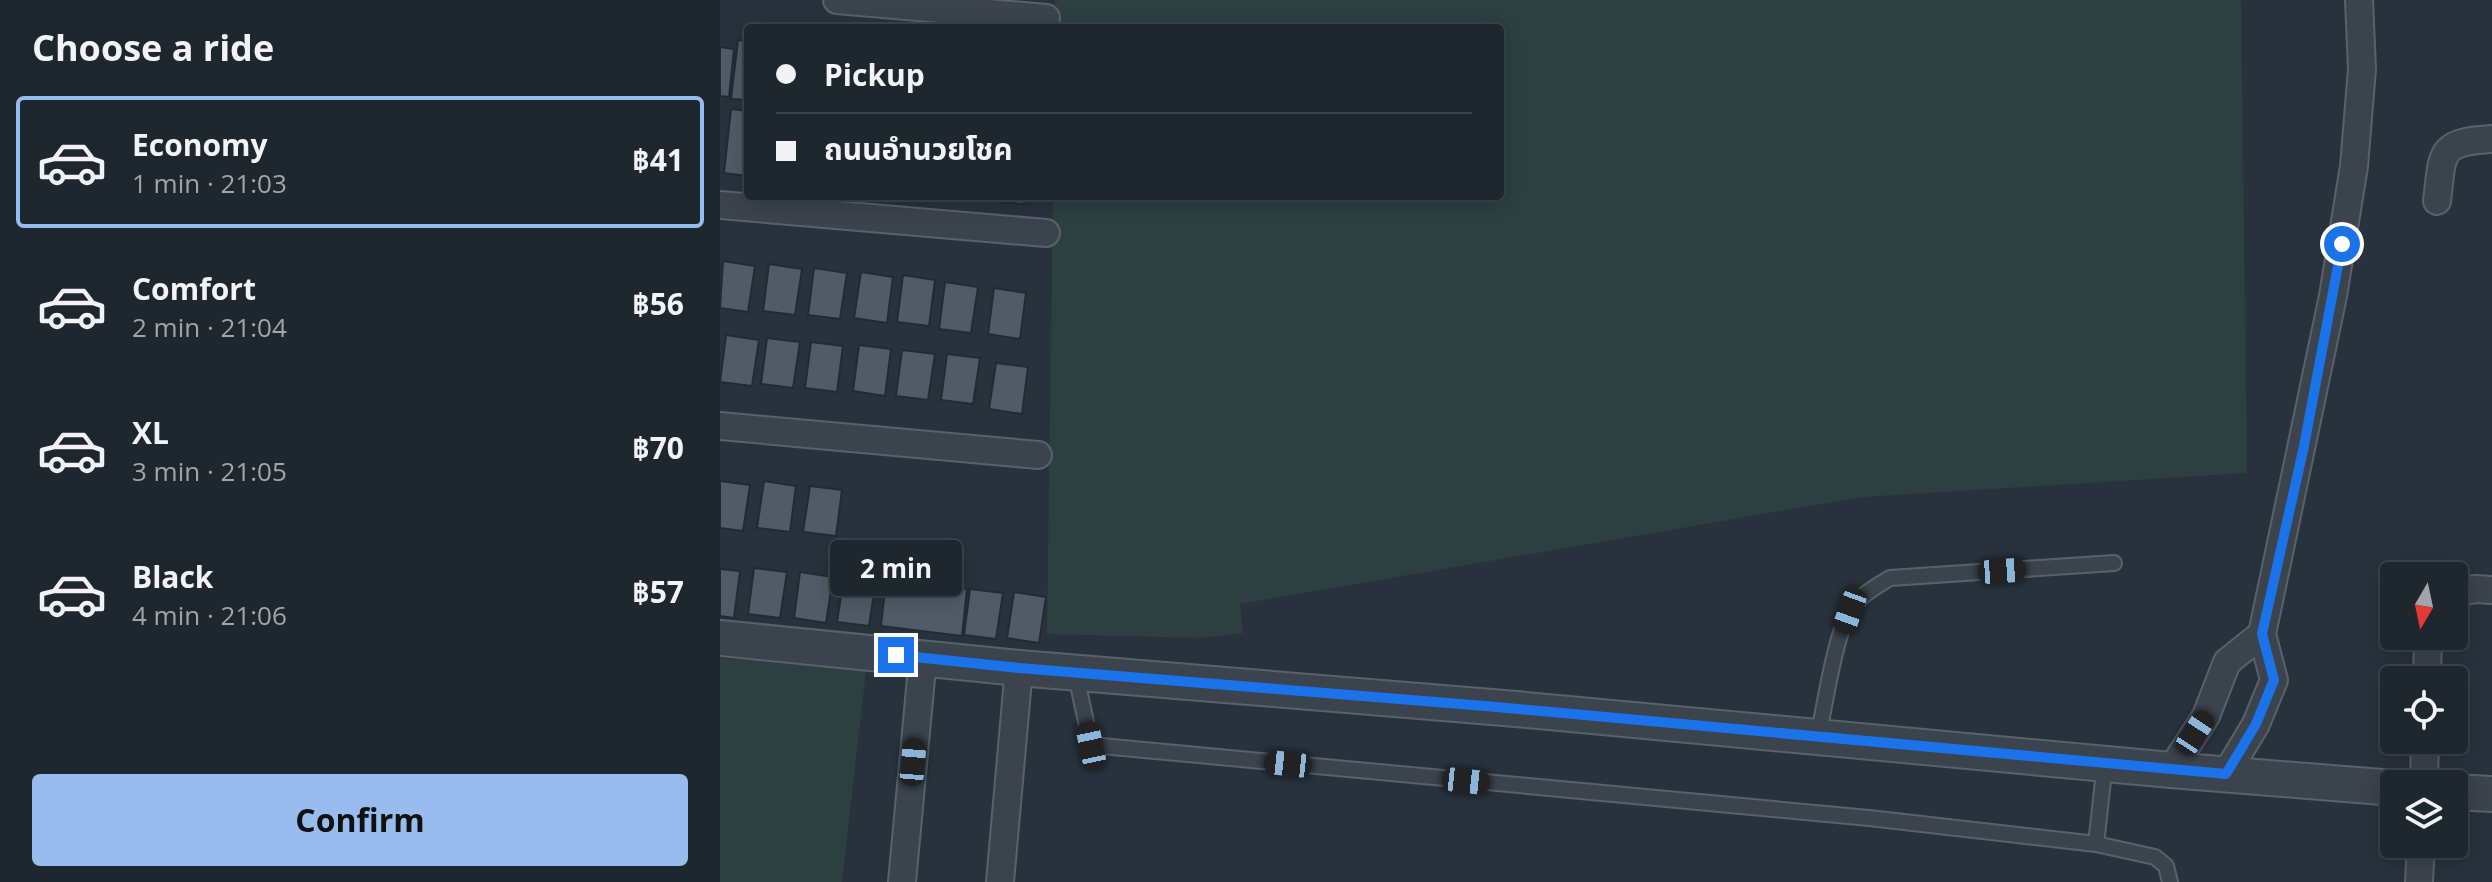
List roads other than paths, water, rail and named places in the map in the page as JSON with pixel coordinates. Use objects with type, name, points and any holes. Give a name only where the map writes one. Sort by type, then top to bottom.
[{"type":"street","points":[[837,0],[1046,18]]},
{"type":"street","points":[[2226,774],[2256,724],[2274,680],[2262,634],[2330,311],[2354,166],[2362,69],[2359,0]]},
{"type":"street","points":[[2437,201],[2446,152],[2461,141],[2492,139]]},
{"type":"street","points":[[720,205],[1046,233]]},
{"type":"street","points":[[720,426],[1038,455]]},
{"type":"street","points":[[2468,591],[2492,590]]},
{"type":"street","points":[[2171,770],[2206,716],[2227,662],[2262,634]]},
{"type":"street","points":[[720,638],[1019,668],[2380,787]]},
{"type":"street","points":[[902,882],[923,657]]},
{"type":"street","points":[[1000,882],[1019,668]]},
{"type":"street","points":[[2468,793],[2492,794]]},
{"type":"street","points":[[2419,882],[2420,858]]},
{"type":"lane","points":[[1818,737],[1840,636],[1850,611],[1864,594],[1890,578],[2114,563]]},
{"type":"lane","points":[[1075,671],[1091,745],[1869,818],[2096,844],[2155,857],[2166,866],[2170,882]]},
{"type":"lane","points":[[2096,844],[2105,763]]}]
